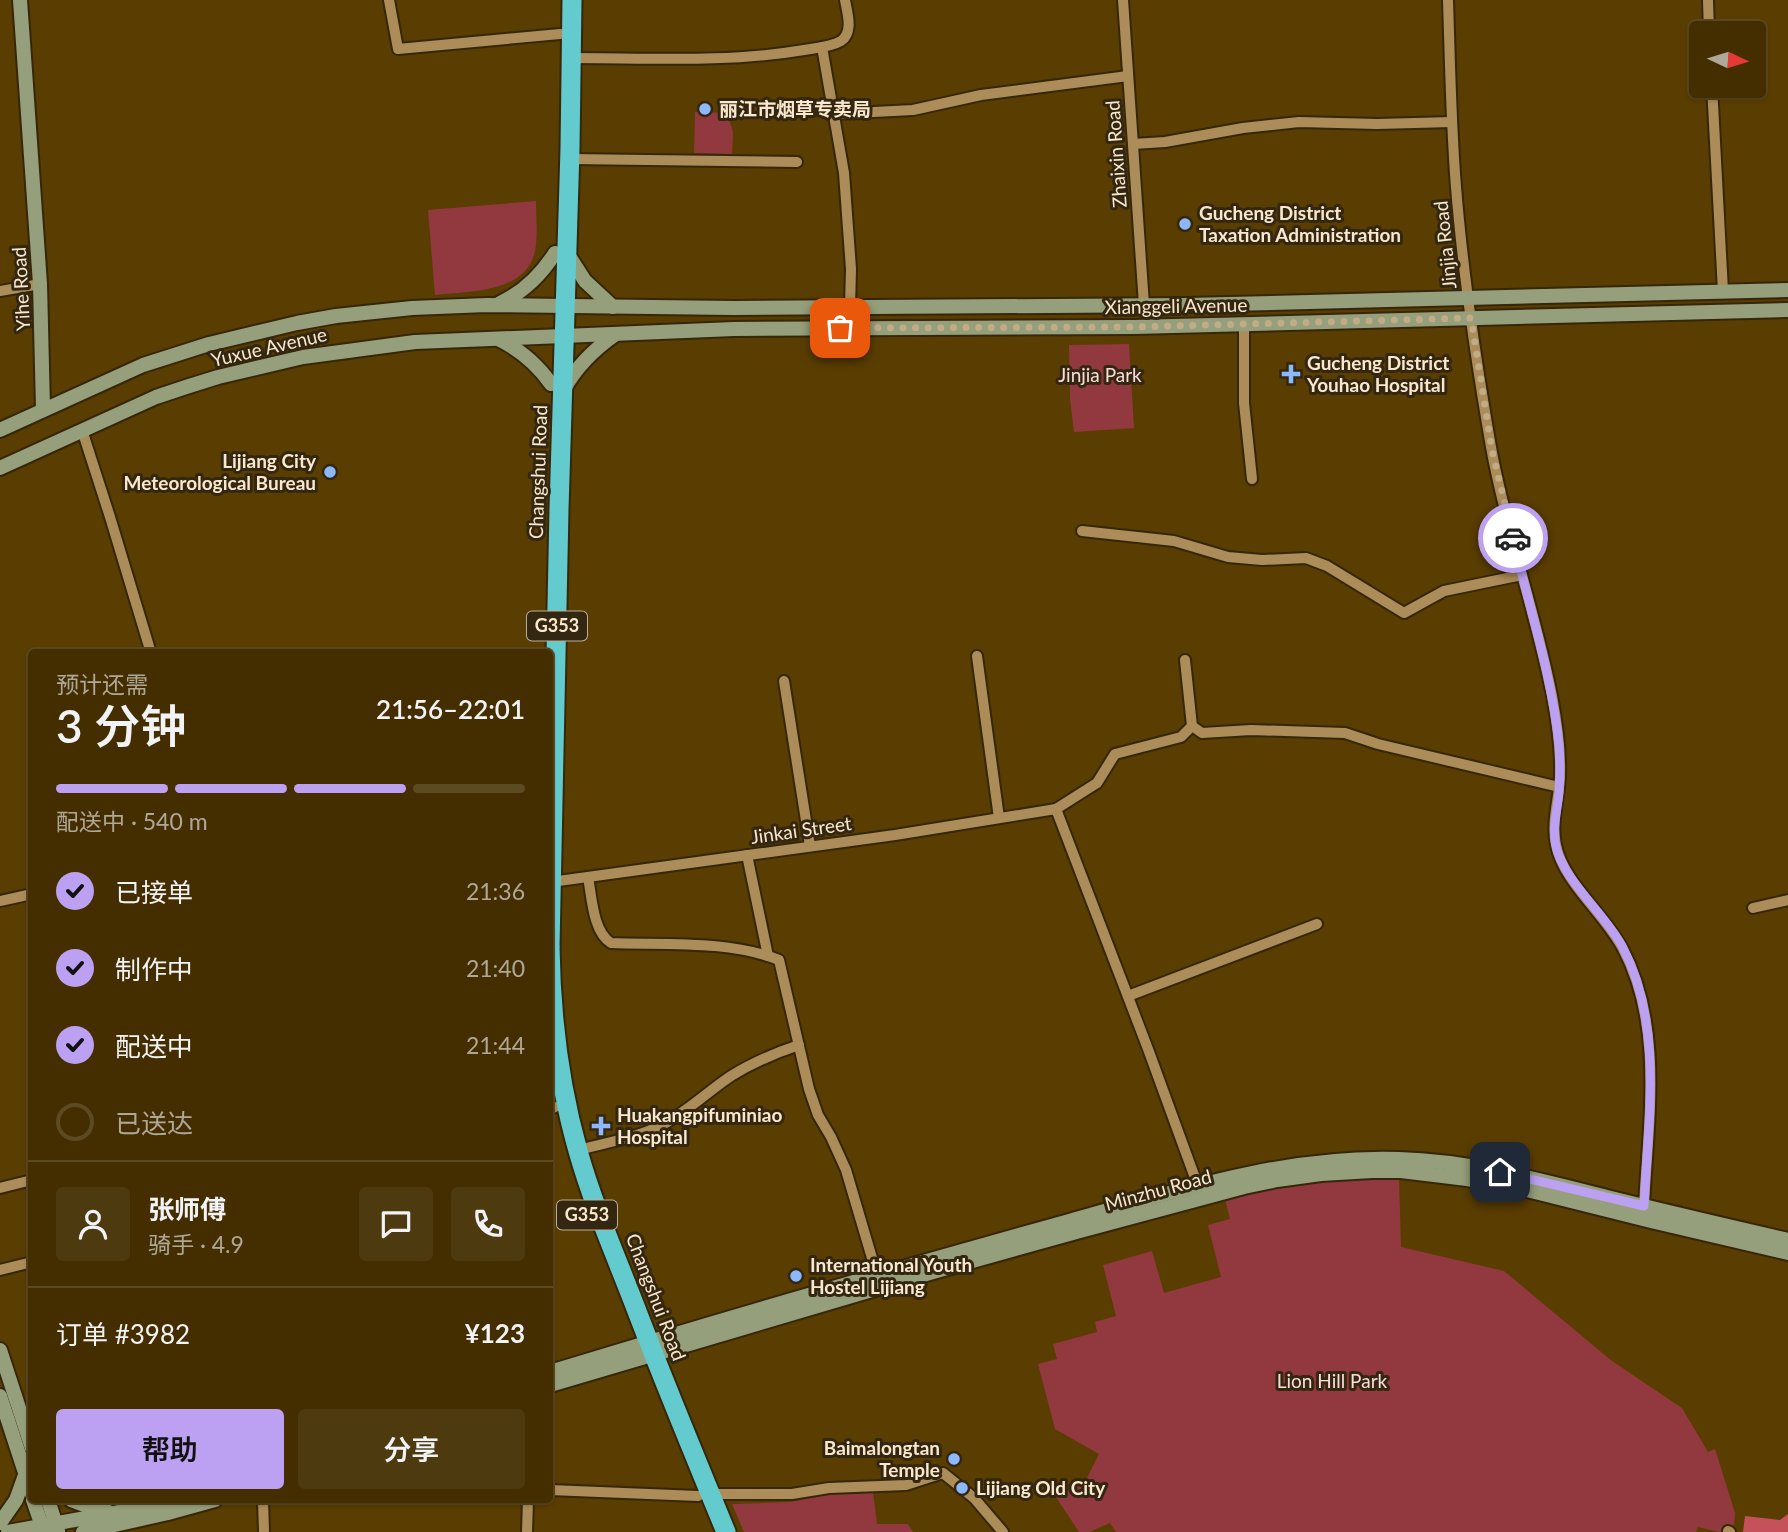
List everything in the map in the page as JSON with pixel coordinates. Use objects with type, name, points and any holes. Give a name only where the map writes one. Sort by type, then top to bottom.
[{"type":"highway","name":"Changshui Road","points":[[544,649],[560,306],[561,0]]},
{"type":"highway","name":"Changshui Road","points":[[561,253],[570,159],[572,0]]},
{"type":"highway","name":"Changshui Road","points":[[553,717],[557,387]]},
{"type":"highway","name":"Changshui Road","points":[[553,1023],[567,1106],[578,1150],[646,1350]]},
{"type":"highway","name":"Changshui Road","points":[[553,1111],[575,1182],[704,1495],[713,1532]]},
{"type":"highway","name":"Changshui Road","points":[[704,1495],[726,1532]]},
{"type":"main road","name":"Yihe Road","points":[[20,0],[40,284],[43,409]]},
{"type":"main road","points":[[497,305],[534,281],[561,253],[585,281],[613,307]]},
{"type":"main road","name":"Xianggeli Avenue","points":[[560,306],[734,309],[1144,305],[1788,290]]},
{"type":"main road","name":"Yuxue Avenue","points":[[0,430],[143,365],[268,329],[336,316],[430,307],[560,306]]},
{"type":"main road","name":"Xianggeli Avenue","points":[[559,336],[734,329],[1134,327],[1788,310]]},
{"type":"main road","points":[[497,339],[530,359],[557,387],[593,351],[616,334]]},
{"type":"main road","name":"Yuxue Avenue","points":[[0,468],[156,397],[218,377],[275,363],[415,342],[559,336]]},
{"type":"main road","name":"Minzhu Road","points":[[553,1384],[646,1350],[877,1275],[1198,1186],[1297,1164],[1402,1159],[1447,1163],[1500,1172],[1788,1240]]},
{"type":"main road","name":"Minzhu Road","points":[[553,1371],[646,1350],[1244,1187],[1321,1174],[1401,1171],[1467,1179],[1517,1188],[1788,1253]]},
{"type":"main road","points":[[0,1350],[28,1436]]},
{"type":"main road","points":[[0,1396],[28,1483]]},
{"type":"main road","points":[[0,1523],[16,1500],[25,1474]]},
{"type":"main road","points":[[35,1503],[50,1529]]},
{"type":"main road","points":[[48,1503],[50,1529]]},
{"type":"main road","points":[[79,1503],[92,1508],[111,1524]]},
{"type":"main road","points":[[8,1532],[111,1524],[162,1503]]},
{"type":"main road","points":[[83,1532],[204,1503]]},
{"type":"street","points":[[389,0],[398,49],[560,34]]},
{"type":"street","points":[[572,58],[739,57],[822,47],[841,41],[846,34],[849,25],[845,0]]},
{"type":"street","name":"Zhaixin Road","points":[[1123,0],[1144,305]]},
{"type":"street","name":"Jinjia Road","points":[[1448,0],[1456,188],[1468,298],[1492,450],[1552,694],[1559,748],[1559,787],[1554,830],[1557,851],[1565,870],[1621,943],[1634,971],[1648,1028],[1650,1078],[1644,1206]]},
{"type":"street","points":[[1708,0],[1709,21]]},
{"type":"street","points":[[822,47],[844,173],[851,268],[850,307]]},
{"type":"street","points":[[834,114],[913,110],[981,94],[1128,76]]},
{"type":"street","points":[[1713,98],[1723,291]]},
{"type":"street","points":[[1133,144],[1165,142],[1243,128],[1298,122],[1452,122]]},
{"type":"street","points":[[570,159],[797,162]]},
{"type":"street","points":[[0,291],[40,284]]},
{"type":"street","points":[[1244,324],[1244,403],[1252,479]]},
{"type":"street","points":[[82,430],[150,649]]},
{"type":"street","points":[[1082,531],[1174,541],[1228,557],[1262,561],[1306,558],[1327,566],[1404,613],[1444,591],[1522,575]]},
{"type":"street","points":[[977,656],[999,818]]},
{"type":"street","points":[[1185,660],[1192,726],[1202,733],[1251,730],[1345,733],[1378,744],[1559,787]]},
{"type":"street","points":[[784,681],[810,846]]},
{"type":"street","points":[[1192,726],[1181,737],[1115,754],[1097,783],[1056,808],[1198,1186]]},
{"type":"street","name":"Jinkai Street","points":[[553,882],[895,835],[1056,808]]},
{"type":"street","points":[[747,855],[768,956]]},
{"type":"street","points":[[588,877],[598,928],[603,937],[611,943],[719,946],[779,960],[813,1102],[846,1170],[877,1275]]},
{"type":"street","points":[[0,901],[28,895]]},
{"type":"street","points":[[1753,908],[1788,900]]},
{"type":"street","points":[[1128,996],[1317,924]]},
{"type":"street","points":[[578,1150],[660,1126],[744,1068],[799,1045]]},
{"type":"street","points":[[0,1188],[28,1181]]},
{"type":"street","points":[[0,1269],[28,1263]]},
{"type":"street","points":[[553,1490],[704,1495],[792,1494],[829,1488],[906,1485],[943,1473],[974,1498],[1003,1532]]},
{"type":"street","points":[[263,1503],[264,1532]]},
{"type":"street","points":[[527,1532],[528,1503]]},
{"type":"green space","points":[[695,112],[727,113],[733,132],[732,154],[694,153]]},
{"type":"green space","points":[[536,201],[535,251],[529,265],[520,275],[494,288],[435,295],[428,210]]},
{"type":"green space","name":"Jinjia Park","points":[[1129,344],[1134,428],[1074,432],[1069,345]]},
{"type":"green space","name":"Lion Hill Park","points":[[1399,1179],[1401,1247],[1504,1271],[1612,1361],[1682,1408],[1708,1452],[1715,1449],[1735,1513],[1734,1524],[1729,1532],[1698,1527],[1696,1532],[1116,1532],[1110,1523],[1089,1532],[1079,1532],[1056,1497],[1086,1480],[1099,1454],[1055,1429],[1038,1364],[1057,1359],[1053,1344],[1097,1332],[1095,1322],[1116,1316],[1103,1265],[1152,1251],[1164,1293],[1221,1277],[1208,1225],[1230,1219],[1225,1199],[1305,1181]]},
{"type":"green space","points":[[841,1492],[873,1492],[877,1524],[908,1524],[913,1532],[744,1532],[732,1504],[790,1502]]},
{"type":"shaded area","points":[[1788,1514],[1788,1532],[1743,1532],[1745,1516],[1780,1520]]},
{"type":"way so far","points":[[840,328],[1134,327],[1471,318],[1492,450],[1513,538]]},
{"type":"place","name":"丽江市烟草专卖局","points":[[705,109]]},
{"type":"place","name":"Gucheng District Taxation Administration","points":[[1185,224]]},
{"type":"place","name":"Gucheng District Youhao Hospital","points":[[1291,374]]},
{"type":"place","name":"Lijiang City Meteorological Bureau","points":[[330,472]]},
{"type":"place","name":"Huakangpifuminiao Hospital","points":[[601,1126]]},
{"type":"place","name":"International Youth Hostel Lijiang","points":[[796,1276]]},
{"type":"place","name":"Baimalongtan Temple","points":[[954,1459]]},
{"type":"place","name":"Lijiang Old City","points":[[962,1488]]},
{"type":"route","points":[[1500,1172],[1644,1206],[1650,1095],[1646,1012],[1634,971],[1621,943],[1565,870],[1557,851],[1554,830],[1560,776],[1556,717],[1513,538]]}]
